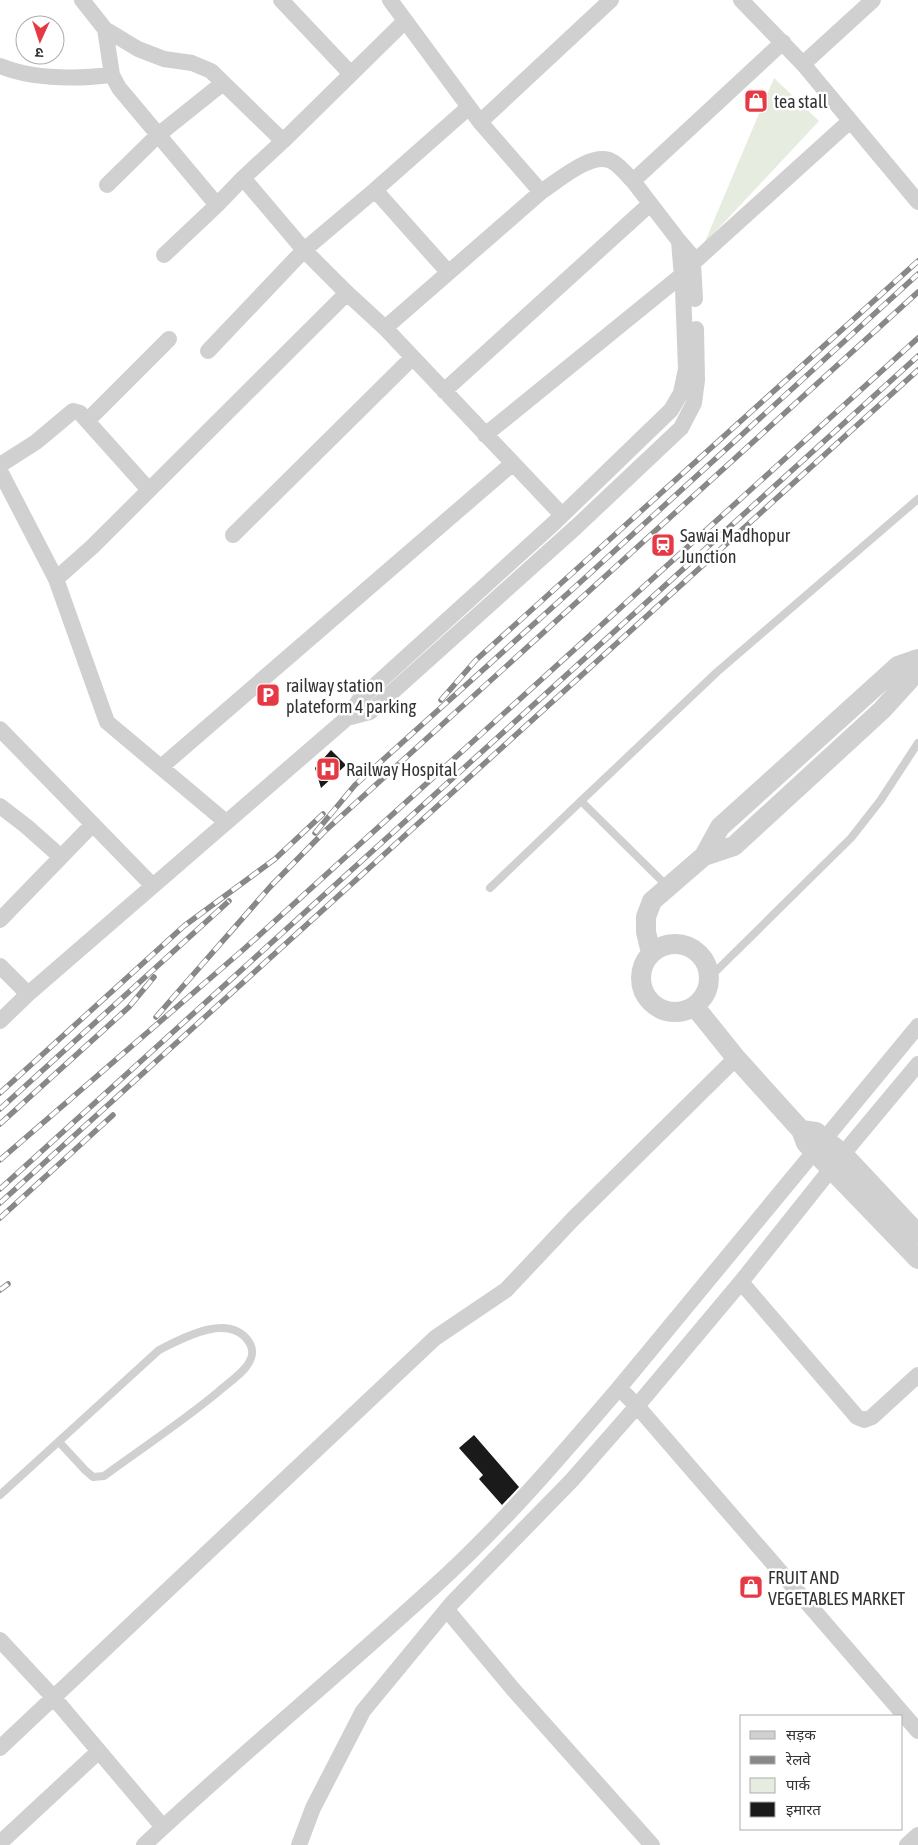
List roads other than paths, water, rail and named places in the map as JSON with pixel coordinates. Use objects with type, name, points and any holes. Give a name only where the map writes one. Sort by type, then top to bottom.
[{"type":"street","points":[[82,0],[105,29],[138,49],[164,59],[192,63],[211,71],[283,141]]},
{"type":"street","points":[[281,0],[351,74]]},
{"type":"street","points":[[390,0],[404,22],[480,122],[542,192]]},
{"type":"street","points":[[480,122],[611,0]]},
{"type":"street","points":[[741,0],[803,64],[918,202]]},
{"type":"street","points":[[803,64],[873,0]]},
{"type":"street","points":[[164,255],[404,22]]},
{"type":"street","points":[[105,29],[112,75],[119,88],[217,205]]},
{"type":"street","points":[[633,181],[783,42]]},
{"type":"street","points":[[0,66],[9,70],[60,77],[82,78],[112,75]]},
{"type":"street","points":[[107,185],[158,135],[223,83]]},
{"type":"street","points":[[208,351],[304,250],[469,107]]},
{"type":"street","points":[[694,263],[850,121]]},
{"type":"street","points":[[347,718],[370,712],[576,527],[680,428],[694,403],[697,380],[694,263],[687,248],[679,241],[633,181],[613,161],[599,158],[587,162],[542,192],[385,328]]},
{"type":"street","points":[[243,178],[304,250],[346,293],[385,328],[562,515]]},
{"type":"street","points":[[374,190],[448,272]]},
{"type":"street","points":[[444,391],[650,204]]},
{"type":"street","points":[[0,1021],[28,994],[347,718],[360,699],[562,515],[671,410],[681,393],[686,370],[679,241]]},
{"type":"street","points":[[485,435],[682,276]]},
{"type":"street","points":[[56,578],[92,547],[150,490],[346,293]]},
{"type":"street","points":[[88,420],[169,339]]},
{"type":"street","points":[[233,534],[412,358]]},
{"type":"street","points":[[0,464],[36,442],[73,411],[80,413],[88,420],[150,490]]},
{"type":"street","points":[[161,767],[513,463]]},
{"type":"street","points":[[0,471],[56,578],[107,722],[226,822]]},
{"type":"street","points":[[651,953],[646,932],[646,917],[652,901],[667,886],[704,856],[734,846],[882,710],[911,678],[918,659]]},
{"type":"street","points":[[0,729],[153,886]]},
{"type":"street","points":[[0,806],[61,857]]},
{"type":"street","points":[[0,920],[93,824]]},
{"type":"street","points":[[672,944],[683,945],[693,949],[702,956],[710,977],[703,999],[695,1007],[684,1012],[673,1013],[662,1010],[652,1004],[644,995],[640,984],[640,973],[644,962],[651,953],[660,947],[672,944]]},
{"type":"street","points":[[0,966],[28,994]]},
{"type":"street","points":[[695,1007],[736,1058],[801,1130],[816,1132],[820,1146],[918,1234]]},
{"type":"street","points":[[144,1845],[436,1584],[503,1518],[570,1446],[619,1388],[918,1026]]},
{"type":"street","points":[[0,1748],[435,1338],[506,1290],[573,1219],[736,1058]]},
{"type":"street","points":[[299,1845],[313,1808],[363,1711],[450,1606],[572,1480],[637,1406],[741,1282],[837,1161],[918,1064]]},
{"type":"street","points":[[837,1161],[918,1259]]},
{"type":"street","points":[[741,1282],[857,1417],[864,1420],[872,1417],[918,1375]]},
{"type":"street","points":[[619,1388],[637,1406],[918,1731]]},
{"type":"street","points":[[436,1584],[450,1606],[519,1696],[652,1845]]},
{"type":"street","points":[[1,1643],[54,1698],[164,1827]]},
{"type":"street","points":[[0,1843],[99,1751]]},
{"type":"street","points":[[908,1845],[918,1835]]},
{"type":"lane","points":[[490,888],[717,672],[918,499]]},
{"type":"lane","points":[[710,977],[851,838],[880,801],[918,743]]},
{"type":"lane","points":[[581,801],[667,886]]},
{"type":"lane","points":[[0,1495],[60,1443],[159,1350],[186,1336],[215,1328],[237,1331],[248,1341],[252,1348],[252,1358],[245,1368],[194,1412],[104,1476],[93,1476],[84,1470],[60,1443]]},
{"type":"railway","points":[[441,700],[476,660],[918,261]]},
{"type":"railway","points":[[315,833],[355,785],[918,274]]},
{"type":"railway","points":[[156,1017],[270,887],[325,831],[918,292]]},
{"type":"railway","points":[[0,1160],[244,949],[918,338]]},
{"type":"railway","points":[[0,1189],[918,356]]},
{"type":"railway","points":[[0,1203],[918,370]]},
{"type":"railway","points":[[0,1093],[184,926],[275,859],[323,814]]},
{"type":"railway","points":[[0,1109],[229,901]]},
{"type":"railway","points":[[0,1124],[129,1007],[154,977]]},
{"type":"railway","points":[[0,1218],[113,1115]]},
{"type":"railway","points":[[0,1290],[8,1284]]},
{"type":"place","name":"tea stall","points":[[756,101]]},
{"type":"place","name":"Sawai Madhopur Junction","points":[[663,545]]},
{"type":"place","name":"railway station plateform 4 parking","points":[[268,695]]},
{"type":"place","name":"Railway Hospital","points":[[328,769]]},
{"type":"place","name":"FRUIT AND VEGETABLES MARKET","points":[[751,1587]]}]
